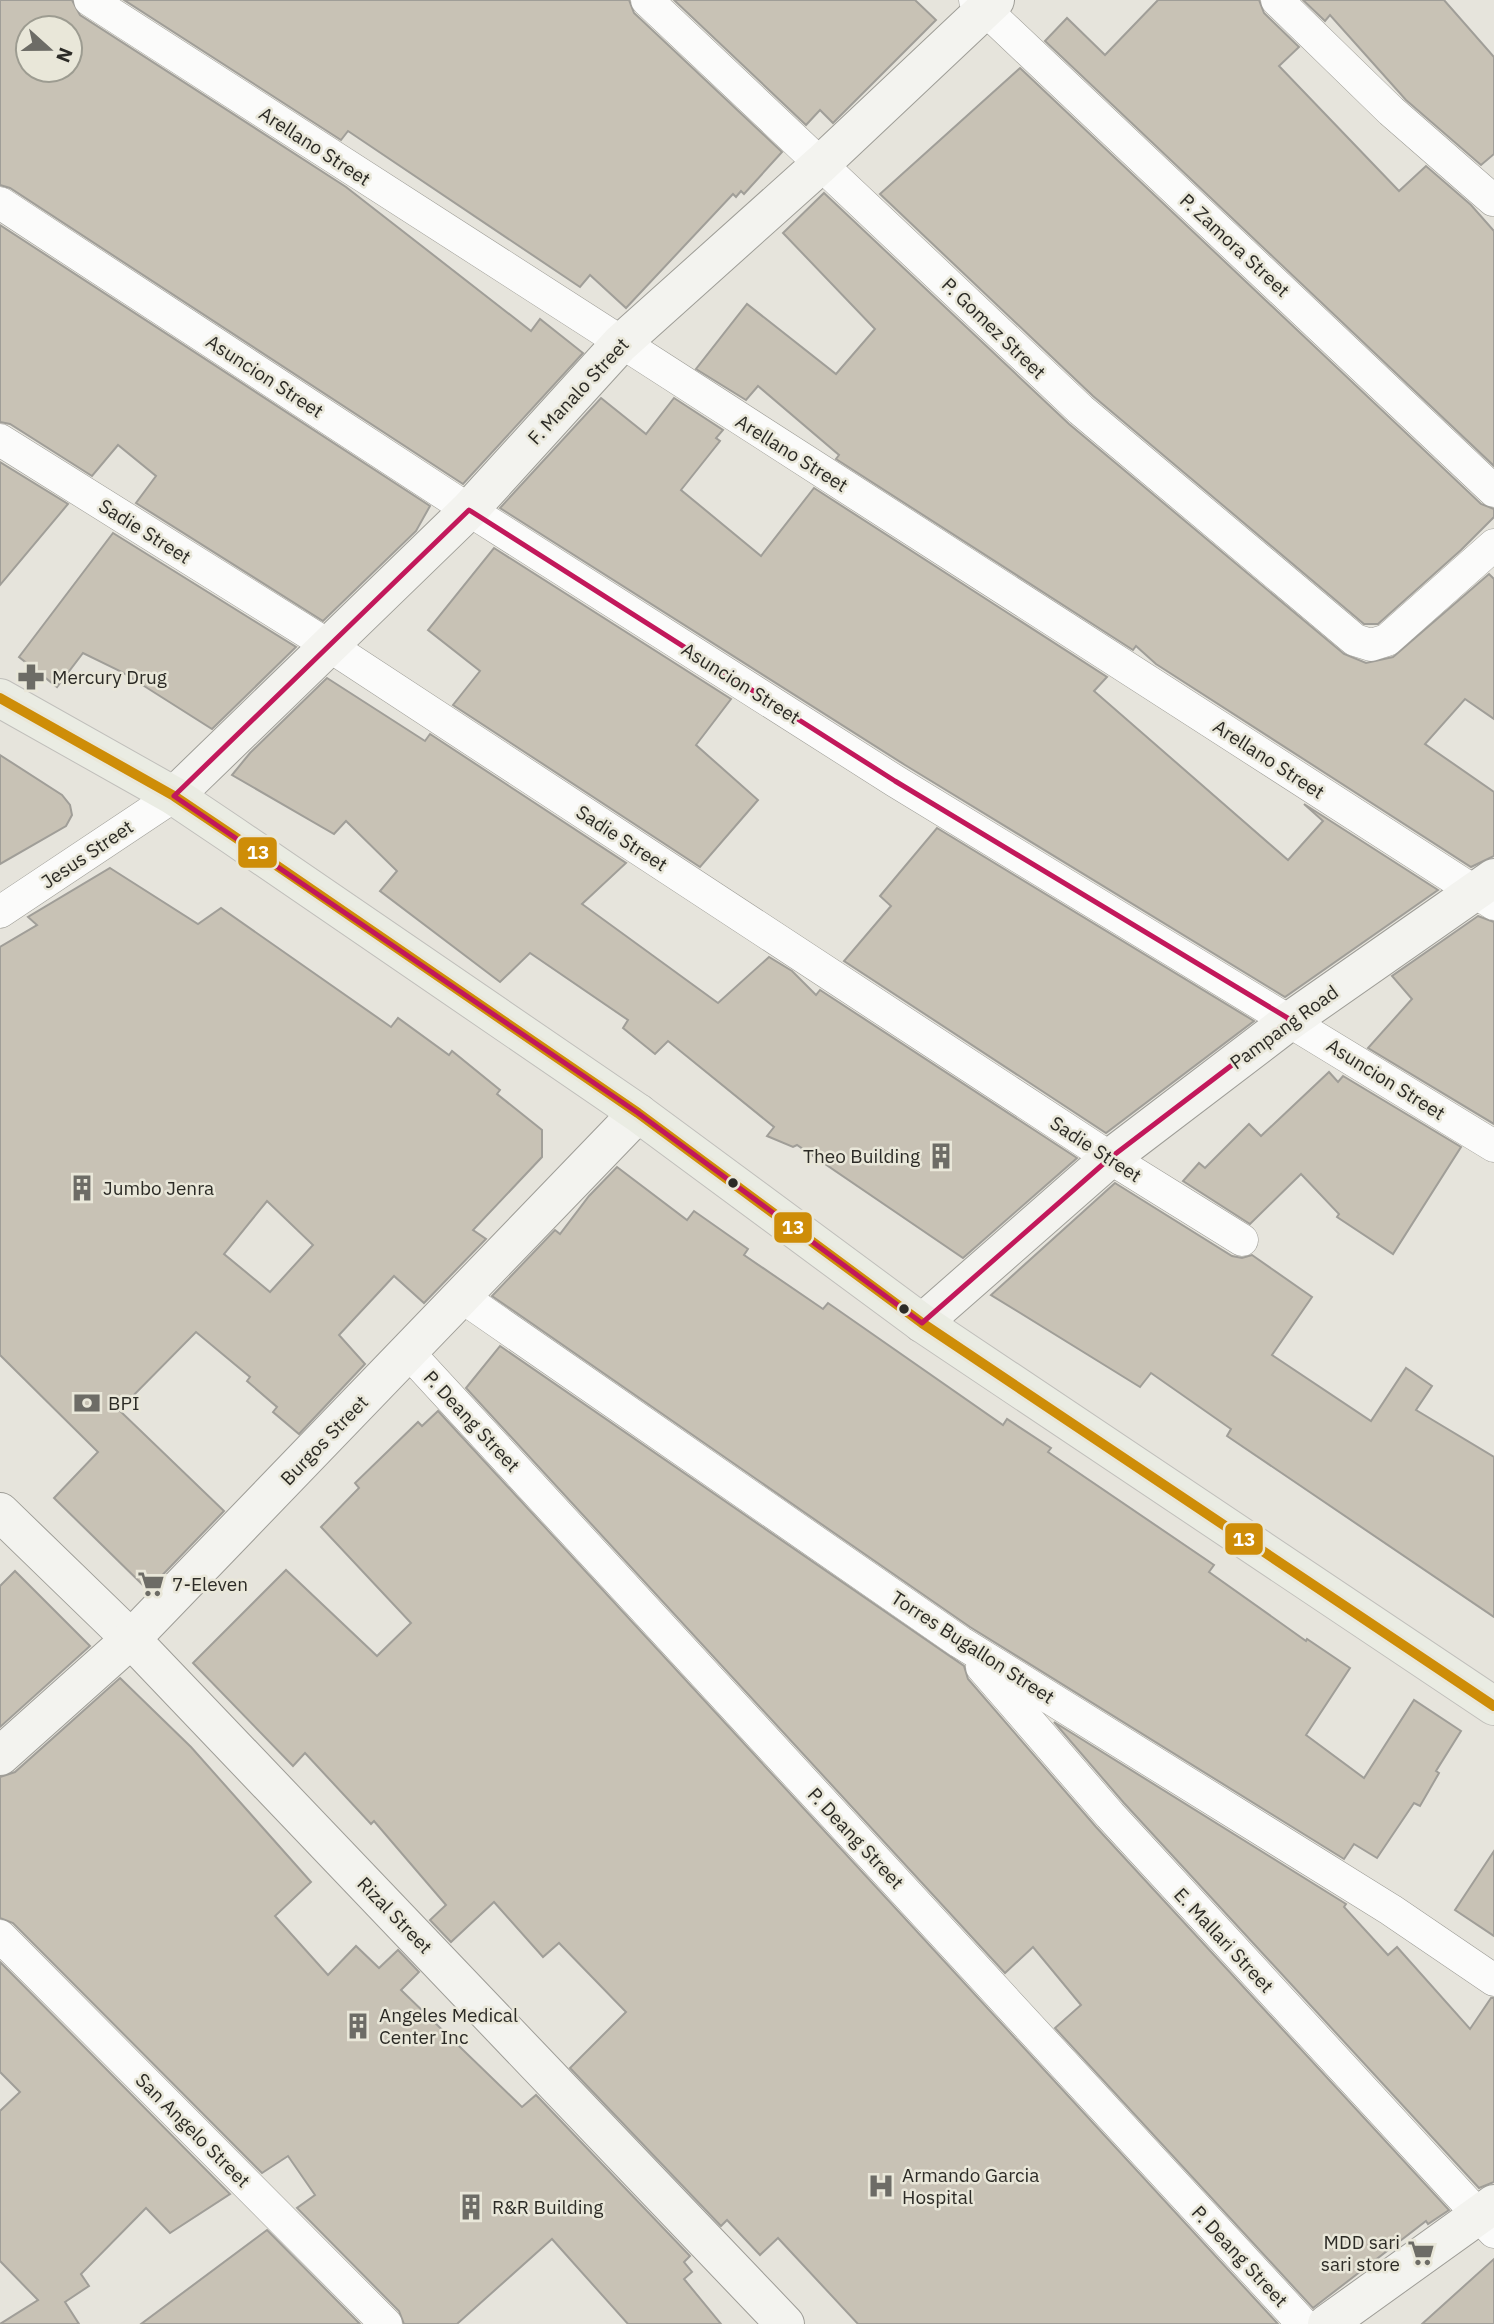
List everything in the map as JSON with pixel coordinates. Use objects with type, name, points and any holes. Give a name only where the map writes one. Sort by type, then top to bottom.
[{"type":"main road","points":[[0,698],[174,796],[638,1113],[922,1323],[1494,1706]]},
{"type":"street","name":"Arellano Street","points":[[90,0],[620,344],[1487,891]]},
{"type":"street","name":"P. Gomez Street","points":[[647,0],[1081,410],[1356,640],[1371,645],[1387,640],[1494,545]]},
{"type":"street","points":[[1277,0],[1391,111],[1494,200]]},
{"type":"street","name":"F. Manalo Street","points":[[174,796],[331,647],[469,510],[620,344],[822,163],[985,3]]},
{"type":"street","name":"P. Zamora Street","points":[[985,3],[1494,491]]},
{"type":"street","name":"Asuncion Street","points":[[0,203],[469,510],[895,781],[1292,1020],[1494,1146]]},
{"type":"street","name":"Sadie Street","points":[[0,440],[331,647],[1110,1158],[1242,1240]]},
{"type":"street","name":"Jesus Street","points":[[0,912],[174,796]]},
{"type":"street","name":"Pampang Road","points":[[922,1323],[1110,1158],[1292,1020],[1487,891]]},
{"type":"street","name":"Burgos Street","points":[[0,1756],[131,1639],[638,1113]]},
{"type":"street","name":"Torres Bugallon Street","points":[[462,1297],[960,1642],[1391,1910],[1494,1980]]},
{"type":"street","name":"P. Deang Street","points":[[409,1353],[1303,2324]]},
{"type":"street","name":"Rizal Street","points":[[0,1512],[131,1639],[785,2324]]},
{"type":"street","name":"E. Mallari Street","points":[[960,1642],[1110,1815],[1489,2217]]},
{"type":"street","name":"San Angelo Street","points":[[0,1936],[386,2324]]},
{"type":"street","points":[[1327,2324],[1489,2217]]},
{"type":"highlighted area","points":[[469,510],[895,781],[1291,1020],[1110,1158],[922,1323],[638,1113],[174,796]]},
{"type":"building","points":[[0,0],[72,0],[79,14],[14,14],[14,84],[84,84],[84,18],[346,187],[531,331],[540,319],[583,353],[463,484],[10,188],[0,185]]},
{"type":"building","points":[[124,0],[629,0],[634,13],[782,152],[744,194],[741,191],[736,197],[733,194],[626,308],[590,275],[580,287],[348,131],[341,140]]},
{"type":"building","points":[[674,0],[915,0],[936,20],[833,123],[820,110],[806,125]]},
{"type":"building","points":[[1158,0],[1259,0],[1264,13],[1299,47],[1279,66],[1399,191],[1426,166],[1471,205],[1494,231],[1494,466],[1045,41],[1067,18],[1105,55]]},
{"type":"building","points":[[1303,0],[1444,0],[1494,57],[1494,154],[1481,165],[1406,100],[1330,15],[1325,21]]},
{"type":"building","points":[[1020,68],[1481,504],[1494,509],[1494,517],[1461,550],[1378,624],[1364,624],[1093,396],[880,194]]},
{"type":"building","points":[[824,193],[1069,424],[1344,654],[1366,663],[1393,657],[1489,574],[1494,579],[1494,719],[1465,699],[1425,744],[1494,792],[1494,856],[1471,867],[1156,664],[1136,646],[1133,650],[836,459],[839,455],[758,386],[746,400],[696,369],[747,304],[836,374],[875,329],[783,233]]},
{"type":"building","points":[[0,225],[430,506],[416,531],[323,621],[136,503],[156,476],[118,445],[92,476],[10,424],[0,422]]},
{"type":"building","points":[[601,398],[646,434],[674,398],[723,430],[716,438],[720,441],[681,490],[761,556],[814,488],[1107,677],[1094,691],[1288,860],[1323,821],[1304,804],[1438,890],[1285,997],[905,765],[500,508]]},
{"type":"building","points":[[0,462],[68,504],[0,585]]},
{"type":"building","points":[[113,533],[296,647],[212,729],[122,672],[83,653],[57,687],[19,657]]},
{"type":"building","points":[[494,548],[731,699],[696,745],[758,800],[700,867],[453,705],[480,671],[428,630]]},
{"type":"building","points":[[327,678],[425,741],[430,734],[626,863],[582,904],[718,1003],[769,957],[792,971],[816,995],[820,990],[1077,1158],[963,1258],[797,1145],[793,1147],[767,1136],[774,1127],[668,1041],[655,1054],[623,1028],[628,1020],[530,953],[500,982],[380,891],[397,871],[346,821],[334,834],[232,775],[250,753]]},
{"type":"building","points":[[0,755],[62,795],[70,805],[72,815],[66,826],[0,864]]},
{"type":"building","points":[[937,828],[1254,1021],[1106,1133],[844,961],[891,906],[880,896]]},
{"type":"building","points":[[110,868],[198,924],[221,908],[391,1027],[398,1018],[449,1055],[452,1051],[500,1090],[497,1094],[542,1130],[542,1157],[473,1230],[486,1239],[424,1303],[394,1276],[339,1335],[365,1364],[299,1434],[273,1412],[277,1407],[247,1381],[250,1377],[196,1332],[119,1410],[224,1511],[148,1590],[54,1498],[98,1452],[0,1355],[0,947],[37,925],[28,917]],"holes":[[[267,1201],[313,1245],[270,1292],[224,1254]]]},
{"type":"building","points":[[1478,916],[1494,922],[1494,1124],[1368,1048],[1412,999],[1392,976]]},
{"type":"building","points":[[1329,1072],[1338,1082],[1343,1076],[1461,1147],[1393,1254],[1337,1217],[1339,1214],[1301,1174],[1250,1224],[1183,1181],[1199,1163],[1205,1168],[1249,1124],[1261,1136]]},
{"type":"building","points":[[617,1167],[687,1220],[694,1211],[748,1249],[744,1255],[823,1309],[828,1303],[1003,1425],[1007,1419],[1051,1448],[1048,1452],[1214,1565],[1209,1572],[1306,1641],[1307,1639],[1350,1668],[1306,1735],[1364,1778],[1414,1700],[1461,1731],[1436,1771],[1439,1773],[1420,1806],[1414,1803],[1377,1858],[1354,1844],[1344,1859],[970,1627],[492,1296],[555,1230],[560,1234],[589,1196]]},
{"type":"building","points":[[1115,1183],[1232,1256],[1242,1258],[1252,1255],[1312,1297],[1272,1355],[1371,1421],[1406,1368],[1432,1386],[1416,1410],[1494,1457],[1494,1617],[1227,1436],[1231,1429],[1151,1373],[1140,1387],[991,1295]]},
{"type":"building","points":[[500,1346],[964,1666],[968,1679],[1096,1827],[1449,2210],[1428,2224],[1426,2221],[1313,2308],[1055,2028],[1081,2005],[1033,1947],[1005,1973],[466,1388]]},
{"type":"building","points":[[438,1411],[1278,2324],[858,2324],[778,2238],[760,2255],[727,2220],[721,2226],[570,2068],[626,2012],[559,1943],[543,1957],[494,1902],[451,1942],[430,1920],[446,1905],[374,1821],[371,1824],[305,1753],[293,1766],[193,1663],[286,1570],[377,1656],[411,1623],[321,1527],[359,1488],[355,1483],[418,1422],[422,1426]]},
{"type":"building","points":[[15,1571],[90,1646],[0,1727],[0,1586]]},
{"type":"building","points":[[120,1678],[191,1747],[311,1882],[275,1916],[328,1975],[356,1946],[379,1968],[398,1950],[419,1972],[401,1990],[522,2107],[536,2095],[690,2256],[684,2262],[692,2272],[684,2279],[721,2324],[628,2324],[552,2239],[457,2324],[404,2324],[399,2311],[297,2208],[315,2195],[288,2156],[262,2173],[13,1923],[0,1918],[0,1777],[15,1772]]},
{"type":"building","points":[[1054,1722],[1346,1904],[1344,1907],[1388,1955],[1397,1947],[1470,2029],[1491,1998],[1494,1998],[1494,2182],[1479,2188],[1124,1803]]},
{"type":"building","points":[[1494,1851],[1494,1936],[1455,1910]]},
{"type":"building","points":[[0,1962],[230,2194],[170,2233],[146,2208],[81,2274],[89,2286],[65,2302],[79,2324],[0,2324],[38,2300],[0,2261],[0,2111],[20,2092],[0,2072]]},
{"type":"building","points":[[267,2230],[360,2324],[141,2324]]},
{"type":"building","points":[[1494,2259],[1494,2324],[1422,2324]]},
{"type":"transit line","name":"13","points":[[0,698],[174,796],[232,835],[638,1113],[922,1323],[1494,1706]]},
{"type":"place","name":"Mercury Drug","points":[[31,677]]},
{"type":"place","name":"Theo Building","points":[[941,1156]]},
{"type":"place","name":"Jumbo Jenra","points":[[82,1188]]},
{"type":"place","name":"BPI","points":[[87,1403]]},
{"type":"place","name":"7-Eleven","points":[[151,1584]]},
{"type":"place","name":"Angeles Medical Center Inc","points":[[358,2026]]},
{"type":"place","name":"Armando Garcia Hospital","points":[[881,2186]]},
{"type":"place","name":"R&R Building","points":[[471,2207]]},
{"type":"place","name":"MDD sari sari store","points":[[1421,2253]]}]
